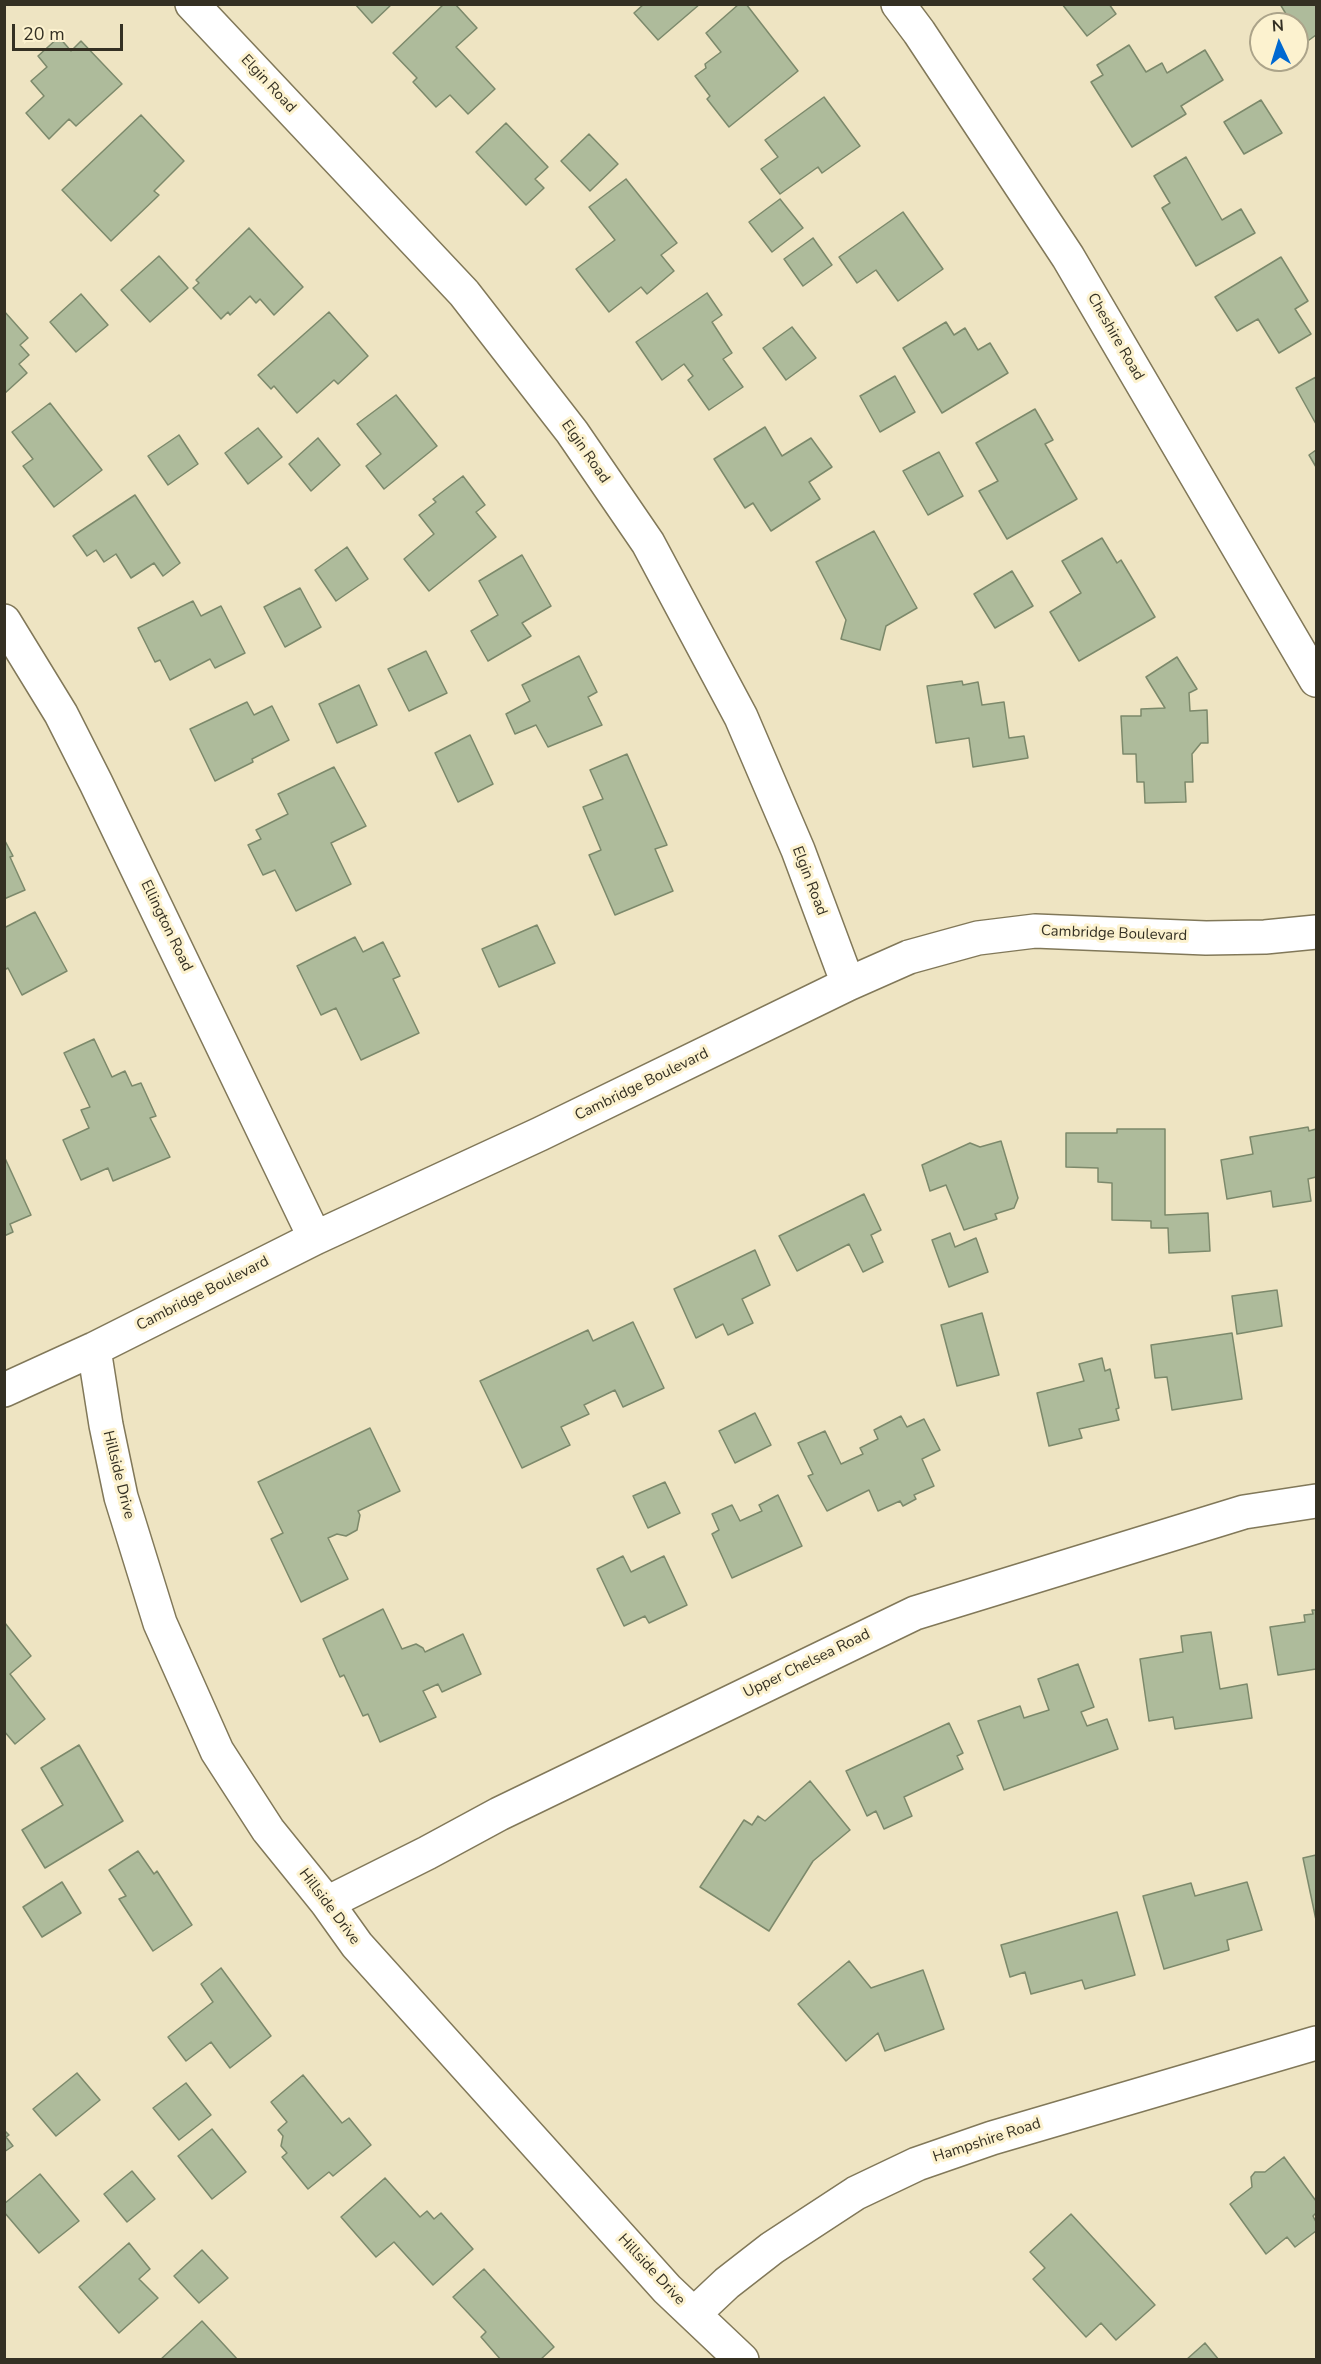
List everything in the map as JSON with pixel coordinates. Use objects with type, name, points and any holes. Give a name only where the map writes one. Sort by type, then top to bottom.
[{"type":"street","name":"Elgin Road","points":[[192,4],[464,293],[572,432],[648,543],[741,717],[798,850],[848,984]]},
{"type":"street","name":"Cheshire Road","points":[[897,4],[919,32],[1068,257],[1317,680]]},
{"type":"street","name":"Ellington Road","points":[[4,621],[61,714],[96,783],[315,1238]]},
{"type":"street","name":"Cambridge Boulevard","points":[[4,1389],[94,1349],[315,1238],[550,1129],[848,984],[909,957],[978,938],[1035,931],[1206,938],[1265,937],[1317,932]]},
{"type":"street","name":"Hillside Drive","points":[[94,1349],[106,1425],[121,1497],[160,1623],[217,1751],[268,1830],[327,1903],[357,1945],[667,2289],[742,2360]]},
{"type":"street","name":"Upper Chelsea Road","points":[[327,1903],[499,1814],[915,1613],[1244,1512],[1317,1501]]},
{"type":"street","name":"Hampshire Road","points":[[694,2314],[727,2283],[772,2248],[856,2193],[917,2164],[992,2138],[1317,2043]]},
{"type":"building","points":[[355,4],[392,4],[372,23]]},
{"type":"building","points":[[444,4],[455,4],[477,28],[456,47],[495,89],[468,114],[450,95],[436,107],[413,82],[417,78],[393,53]]},
{"type":"building","points":[[644,4],[700,4],[658,40],[634,13]]},
{"type":"building","points":[[739,4],[746,4],[798,71],[729,127],[707,99],[710,96],[695,76],[706,68],[705,64],[721,52],[706,33]]},
{"type":"building","points":[[1062,4],[1109,4],[1116,14],[1087,36]]},
{"type":"building","points":[[1280,4],[1316,4],[1316,35],[1309,40],[1309,12],[1285,12]]},
{"type":"building","points":[[59,37],[71,51],[81,41],[122,84],[76,126],[69,119],[49,139],[26,113],[44,96],[31,81],[47,67],[38,56]]},
{"type":"building","points":[[1129,45],[1146,72],[1162,63],[1167,73],[1205,50],[1223,80],[1181,106],[1186,114],[1132,147],[1091,82],[1103,75],[1097,65]]},
{"type":"building","points":[[824,97],[860,146],[822,173],[818,167],[780,194],[761,169],[778,157],[765,140]]},
{"type":"building","points":[[1261,100],[1282,133],[1244,154],[1224,122]]},
{"type":"building","points":[[141,115],[184,161],[154,191],[159,195],[111,241],[62,190]]},
{"type":"building","points":[[506,123],[548,167],[535,179],[544,188],[526,205],[476,152]]},
{"type":"building","points":[[589,134],[618,164],[590,191],[561,161]]},
{"type":"building","points":[[1186,157],[1222,220],[1241,209],[1255,233],[1196,266],[1162,208],[1170,203],[1154,176]]},
{"type":"building","points":[[626,179],[677,243],[661,255],[674,271],[647,294],[641,287],[609,312],[576,269],[615,240],[589,207]]},
{"type":"building","points":[[780,199],[803,228],[772,252],[749,222]]},
{"type":"building","points":[[903,212],[943,269],[898,301],[876,270],[857,283],[839,257]]},
{"type":"building","points":[[249,228],[303,287],[274,315],[260,299],[256,303],[250,296],[230,315],[228,312],[221,319],[193,288],[199,283],[196,280]]},
{"type":"building","points":[[813,238],[832,265],[803,286],[784,259]]},
{"type":"building","points":[[159,256],[188,288],[150,322],[121,290]]},
{"type":"building","points":[[1281,257],[1308,301],[1295,309],[1311,334],[1279,353],[1258,319],[1237,331],[1215,297]]},
{"type":"building","points":[[707,293],[722,315],[712,322],[732,353],[723,359],[743,387],[709,410],[688,380],[693,376],[684,364],[662,380],[636,342]]},
{"type":"building","points":[[81,294],[108,325],[76,352],[50,322]]},
{"type":"building","points":[[4,311],[28,338],[20,345],[29,355],[19,364],[27,373],[4,394]]},
{"type":"building","points":[[329,312],[368,356],[338,384],[334,380],[297,413],[274,386],[271,389],[258,375]]},
{"type":"building","points":[[946,322],[954,335],[965,328],[978,350],[990,343],[1008,373],[942,413],[903,348]]},
{"type":"building","points":[[792,327],[816,358],[786,380],[763,348]]},
{"type":"building","points":[[895,376],[915,412],[880,432],[860,396]]},
{"type":"building","points":[[1316,377],[1316,424],[1296,388]]},
{"type":"building","points":[[396,395],[437,446],[384,489],[366,466],[381,454],[357,424]]},
{"type":"building","points":[[50,403],[102,470],[54,507],[23,466],[33,459],[12,432]]},
{"type":"building","points":[[1035,409],[1053,440],[1045,444],[1077,499],[1007,539],[979,491],[998,481],[976,443]]},
{"type":"building","points":[[765,427],[782,456],[811,438],[832,467],[809,482],[820,499],[771,531],[753,503],[745,508],[714,459]]},
{"type":"building","points":[[258,428],[282,457],[248,484],[225,453]]},
{"type":"building","points":[[179,435],[198,464],[168,485],[148,456]]},
{"type":"building","points":[[318,438],[340,465],[311,491],[289,464]]},
{"type":"building","points":[[1316,450],[1316,467],[1309,455]]},
{"type":"building","points":[[939,452],[963,496],[928,515],[903,471]]},
{"type":"building","points":[[463,476],[485,505],[476,512],[496,537],[429,591],[404,559],[434,534],[419,515],[436,502],[433,499]]},
{"type":"building","points":[[135,495],[180,563],[163,576],[154,563],[131,578],[116,554],[104,562],[96,550],[87,556],[73,536]]},
{"type":"building","points":[[874,531],[917,608],[886,626],[880,650],[841,639],[846,620],[816,562]]},
{"type":"building","points":[[1102,538],[1117,563],[1121,560],[1155,617],[1079,661],[1050,612],[1081,593],[1062,561]]},
{"type":"building","points":[[347,547],[368,579],[336,601],[315,570]]},
{"type":"building","points":[[522,555],[551,606],[522,623],[531,636],[488,661],[471,631],[498,615],[479,581]]},
{"type":"building","points":[[1012,571],[1033,606],[995,628],[974,594]]},
{"type":"building","points":[[300,588],[321,627],[285,647],[264,607]]},
{"type":"building","points":[[193,601],[201,616],[221,606],[245,653],[215,668],[210,659],[170,680],[160,660],[155,662],[138,628]]},
{"type":"building","points":[[426,651],[447,693],[409,711],[388,669]]},
{"type":"building","points":[[579,656],[597,692],[588,697],[602,725],[548,747],[536,725],[515,734],[506,714],[530,701],[522,685]]},
{"type":"building","points":[[1177,657],[1197,689],[1189,693],[1190,711],[1207,710],[1208,743],[1201,743],[1192,754],[1193,782],[1185,782],[1186,802],[1145,803],[1144,782],[1137,782],[1136,754],[1123,754],[1121,716],[1141,716],[1141,709],[1165,708],[1146,677]]},
{"type":"building","points":[[962,681],[963,685],[978,682],[982,705],[1004,702],[1009,738],[1024,736],[1028,758],[973,767],[969,738],[936,743],[927,686]]},
{"type":"building","points":[[359,685],[377,725],[337,743],[319,704]]},
{"type":"building","points":[[247,702],[254,715],[272,706],[289,740],[215,781],[190,729]]},
{"type":"building","points":[[470,735],[493,784],[458,802],[435,753]]},
{"type":"building","points":[[627,754],[667,845],[655,849],[673,891],[615,915],[589,855],[601,850],[583,807],[603,799],[590,770]]},
{"type":"building","points":[[334,767],[366,826],[331,843],[351,884],[296,911],[275,870],[263,875],[248,845],[261,839],[256,830],[288,814],[278,794]]},
{"type":"building","points":[[4,839],[13,856],[10,857],[25,890],[4,899]]},
{"type":"building","points":[[35,912],[67,971],[22,995],[8,968],[4,970],[4,928]]},
{"type":"building","points":[[537,925],[555,963],[499,987],[482,949]]},
{"type":"building","points":[[355,937],[363,952],[383,942],[400,976],[393,979],[419,1033],[361,1060],[336,1008],[321,1015],[297,966]]},
{"type":"building","points":[[94,1039],[112,1077],[125,1071],[132,1086],[141,1083],[156,1116],[150,1118],[170,1157],[113,1181],[108,1168],[81,1180],[63,1140],[89,1128],[81,1110],[90,1107],[64,1053]]},
{"type":"building","points":[[1308,1127],[1309,1131],[1316,1129],[1316,1177],[1308,1179],[1311,1201],[1273,1207],[1271,1191],[1227,1199],[1221,1160],[1253,1154],[1250,1137]]},
{"type":"building","points":[[1117,1129],[1165,1129],[1165,1215],[1208,1213],[1210,1251],[1169,1253],[1168,1228],[1151,1228],[1151,1221],[1112,1220],[1112,1183],[1098,1182],[1098,1168],[1066,1167],[1066,1133],[1117,1133]]},
{"type":"building","points":[[1001,1141],[1018,1198],[1014,1208],[995,1214],[997,1219],[964,1230],[946,1185],[930,1191],[922,1165],[970,1143],[980,1147]]},
{"type":"building","points":[[4,1156],[31,1215],[10,1224],[13,1232],[4,1236]]},
{"type":"building","points":[[864,1194],[881,1230],[871,1235],[883,1262],[863,1272],[849,1244],[797,1271],[779,1236]]},
{"type":"building","points":[[950,1233],[955,1247],[976,1238],[988,1272],[949,1287],[932,1240]]},
{"type":"building","points":[[755,1250],[770,1285],[742,1299],[753,1323],[728,1335],[723,1324],[696,1338],[674,1289]]},
{"type":"building","points":[[1277,1290],[1282,1326],[1237,1334],[1232,1296]]},
{"type":"building","points":[[982,1313],[999,1375],[957,1386],[941,1325]]},
{"type":"building","points":[[633,1322],[664,1388],[623,1407],[615,1390],[584,1405],[589,1414],[561,1427],[570,1445],[522,1468],[480,1381],[588,1330],[593,1341]]},
{"type":"building","points":[[1232,1333],[1242,1399],[1172,1410],[1167,1377],[1155,1378],[1151,1345]]},
{"type":"building","points":[[1102,1358],[1105,1371],[1110,1369],[1119,1408],[1116,1409],[1119,1420],[1079,1429],[1082,1438],[1049,1446],[1037,1393],[1084,1381],[1079,1364]]},
{"type":"building","points":[[755,1413],[771,1445],[735,1463],[719,1431]]},
{"type":"building","points":[[901,1416],[907,1427],[924,1419],[940,1450],[922,1459],[934,1486],[914,1495],[916,1499],[903,1506],[900,1501],[878,1511],[869,1490],[827,1511],[808,1476],[813,1474],[798,1443],[825,1431],[841,1464],[863,1454],[860,1448],[878,1439],[874,1430]]},
{"type":"building","points":[[370,1428],[400,1491],[358,1511],[360,1515],[357,1530],[346,1536],[337,1534],[328,1538],[348,1579],[301,1602],[271,1539],[283,1533],[258,1482]]},
{"type":"building","points":[[665,1482],[680,1513],[648,1528],[633,1496]]},
{"type":"building","points":[[778,1495],[802,1546],[732,1578],[712,1534],[719,1530],[712,1514],[732,1505],[740,1521],[762,1511],[759,1505]]},
{"type":"building","points":[[623,1556],[631,1572],[664,1556],[687,1605],[649,1623],[645,1616],[624,1626],[597,1569]]},
{"type":"building","points":[[383,1609],[402,1649],[416,1644],[425,1652],[463,1634],[481,1674],[442,1692],[438,1684],[423,1691],[436,1717],[380,1742],[368,1714],[363,1716],[344,1675],[340,1677],[323,1639]]},
{"type":"building","points":[[1312,1610],[1316,1610],[1316,1669],[1278,1675],[1270,1627],[1305,1622],[1304,1615],[1313,1614]]},
{"type":"building","points":[[5,1623],[31,1656],[10,1674],[45,1719],[15,1744],[4,1731]]},
{"type":"building","points":[[1211,1632],[1220,1689],[1247,1684],[1252,1718],[1175,1729],[1173,1717],[1149,1721],[1140,1659],[1183,1652],[1181,1636]]},
{"type":"building","points":[[1078,1664],[1094,1707],[1081,1712],[1087,1726],[1107,1719],[1118,1749],[1004,1790],[978,1721],[1020,1706],[1024,1718],[1049,1710],[1038,1679]]},
{"type":"building","points":[[949,1723],[963,1753],[957,1756],[963,1769],[904,1797],[912,1816],[884,1829],[876,1811],[867,1816],[846,1771]]},
{"type":"building","points":[[79,1745],[123,1821],[45,1868],[22,1830],[63,1805],[41,1768]]},
{"type":"building","points":[[810,1781],[850,1830],[813,1861],[769,1931],[700,1887],[744,1820],[752,1825],[758,1816],[765,1821]]},
{"type":"building","points":[[138,1851],[154,1874],[157,1871],[192,1925],[153,1951],[119,1899],[126,1896],[109,1870]]},
{"type":"building","points":[[1316,1855],[1316,1920],[1303,1858]]},
{"type":"building","points":[[62,1882],[81,1913],[42,1937],[23,1907]]},
{"type":"building","points":[[1247,1882],[1262,1930],[1227,1940],[1229,1950],[1164,1969],[1143,1896],[1191,1883],[1195,1896]]},
{"type":"building","points":[[1117,1912],[1135,1975],[1085,1989],[1082,1980],[1031,1994],[1025,1972],[1010,1977],[1001,1945]]},
{"type":"building","points":[[849,1961],[871,1988],[923,1970],[944,2029],[885,2051],[878,2033],[846,2061],[798,2004]]},
{"type":"building","points":[[221,1968],[271,2036],[230,2068],[211,2042],[186,2061],[168,2037],[213,2002],[201,1984]]},
{"type":"building","points":[[77,2073],[100,2100],[56,2136],[33,2109]]},
{"type":"building","points":[[303,2075],[342,2123],[349,2118],[371,2145],[333,2176],[329,2172],[308,2189],[282,2157],[287,2153],[281,2146],[283,2136],[278,2130],[287,2122],[271,2102]]},
{"type":"building","points":[[186,2083],[211,2115],[179,2140],[153,2108]]},
{"type":"building","points":[[212,2129],[246,2172],[212,2199],[178,2156]]},
{"type":"building","points":[[4,2130],[9,2135],[6,2137],[13,2146],[4,2152]]},
{"type":"building","points":[[1284,2157],[1316,2201],[1316,2213],[1313,2216],[1316,2231],[1295,2247],[1287,2237],[1266,2254],[1230,2204],[1252,2187],[1251,2177],[1255,2172],[1265,2172]]},
{"type":"building","points":[[132,2171],[155,2199],[127,2222],[104,2194]]},
{"type":"building","points":[[40,2174],[79,2221],[39,2253],[4,2212],[4,2204]]},
{"type":"building","points":[[385,2178],[420,2217],[427,2211],[434,2219],[441,2213],[473,2249],[433,2285],[394,2242],[376,2257],[341,2217]]},
{"type":"building","points":[[1071,2214],[1155,2305],[1116,2340],[1101,2323],[1086,2337],[1033,2279],[1045,2268],[1030,2252]]},
{"type":"building","points":[[129,2243],[150,2269],[139,2279],[158,2298],[119,2333],[79,2287]]},
{"type":"building","points":[[202,2250],[228,2278],[199,2303],[174,2276]]},
{"type":"building","points":[[484,2269],[554,2347],[540,2360],[501,2360],[481,2337],[486,2332],[453,2297]]},
{"type":"building","points":[[202,2321],[238,2360],[160,2360]]},
{"type":"building","points":[[1205,2343],[1219,2360],[1186,2360]]}]
